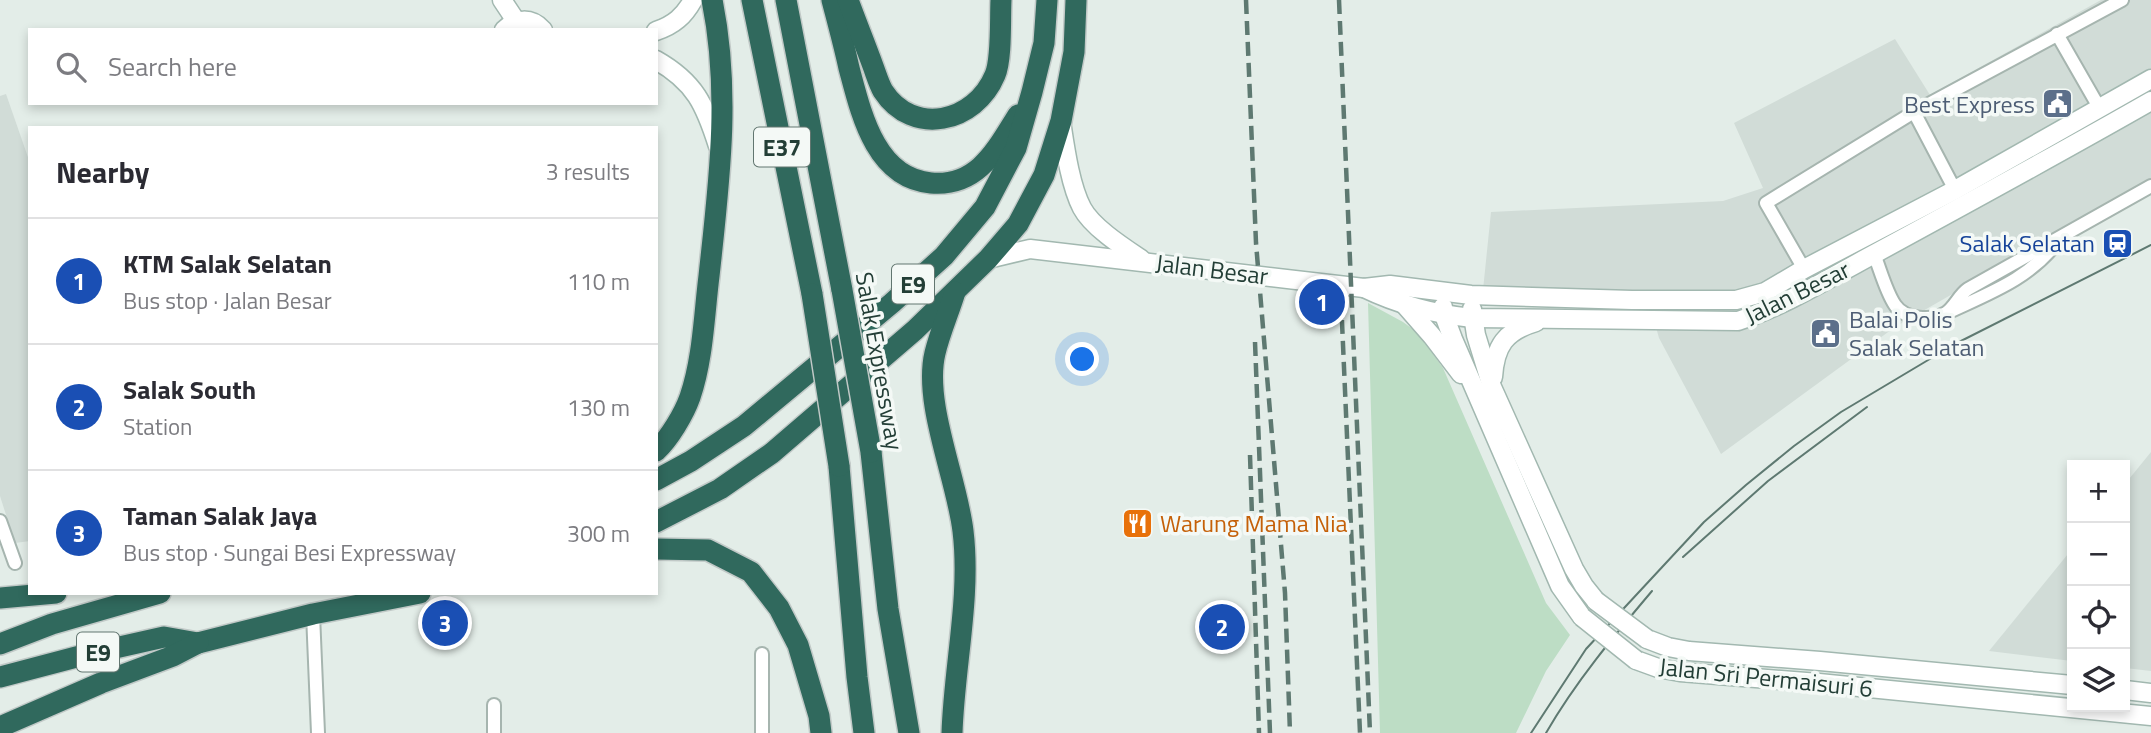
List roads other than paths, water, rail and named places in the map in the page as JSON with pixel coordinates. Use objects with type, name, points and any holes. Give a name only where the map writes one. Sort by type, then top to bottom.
[{"type":"highway","points":[[658,449],[665,443],[690,398],[701,348],[722,160],[720,38],[712,0]]},
{"type":"highway","name":"E37","points":[[752,0],[812,294],[839,466],[864,733]]},
{"type":"highway","name":"Salak Expressway","points":[[786,0],[871,452],[888,609],[909,733]]},
{"type":"highway","points":[[832,0],[859,106],[871,138],[892,167],[919,182],[947,184],[971,175],[993,155],[1032,92]]},
{"type":"highway","points":[[848,0],[883,90],[896,106],[927,119],[946,119],[962,113],[977,103],[997,73],[1001,0]]},
{"type":"highway","name":"E9","points":[[658,479],[744,426],[892,303],[944,256],[985,207],[1016,148],[1044,43],[1047,0]]},
{"type":"highway","name":"E9","points":[[658,521],[720,489],[772,453],[915,330],[988,259],[1018,224],[1044,175],[1061,121],[1073,52],[1076,0]]},
{"type":"highway","points":[[952,733],[965,580],[963,530],[933,388],[934,354],[956,290]]},
{"type":"highway","points":[[658,550],[708,550],[751,572],[779,608],[798,645],[819,716],[821,733]]},
{"type":"highway","points":[[0,598],[44,595]]},
{"type":"highway","name":"E9","points":[[0,644],[52,624],[153,595]]},
{"type":"highway","name":"E9","points":[[0,677],[164,637],[198,643],[313,614],[410,595]]},
{"type":"highway","points":[[0,628],[52,624]]},
{"type":"highway","points":[[0,727],[101,683],[173,656],[198,643]]},
{"type":"street","points":[[502,0],[510,25],[532,21],[541,28]]},
{"type":"street","points":[[658,30],[672,26],[693,0]]},
{"type":"street","points":[[1804,269],[1766,203],[1914,112],[2122,0]]},
{"type":"street","points":[[2057,34],[2100,108]]},
{"type":"street","points":[[658,61],[673,69],[693,90],[707,112],[722,160]]},
{"type":"street","name":"Jalan Besar","points":[[988,259],[1030,249],[1364,288],[1390,285],[1471,296],[1736,300],[1765,292],[1955,190],[2151,79]]},
{"type":"street","name":"Jalan Besar","points":[[1364,288],[1389,300],[1444,315],[1472,318],[1738,321],[1764,313],[2151,102]]},
{"type":"street","points":[[1914,112],[1955,190]]},
{"type":"street","name":"Jalan Besar","points":[[1061,121],[1067,163],[1082,209],[1112,240],[1143,261]]},
{"type":"street","points":[[1874,254],[1896,307],[1905,314],[1920,318],[1933,317],[1947,313],[1968,289],[2151,186]]},
{"type":"street","name":"Jalan Sri Permaisuri 6","points":[[1443,293],[1444,315],[1584,586],[1596,601],[1647,639],[1689,651],[2067,685]]},
{"type":"street","name":"Jalan Sri Permaisuri 6","points":[[1471,296],[1484,390],[1560,586],[1582,617],[1636,660],[1680,672],[2151,716]]},
{"type":"street","points":[[1404,304],[1484,390],[1500,344],[1524,325],[1546,319]]},
{"type":"street","points":[[0,521],[15,563],[0,551]]},
{"type":"street","points":[[313,614],[318,733]]},
{"type":"street","points":[[762,654],[762,733]]},
{"type":"street","points":[[2130,691],[2151,693]]},
{"type":"street","points":[[494,705],[494,733]]},
{"type":"tram line","points":[[1531,733],[1586,649],[1704,522],[1794,446],[1841,412],[1955,344],[2151,245]]},
{"type":"tram line","points":[[1683,557],[1768,481],[1867,407]]},
{"type":"tram line","points":[[1546,733],[1583,677],[1652,591]]},
{"type":"railway","points":[[1246,0],[1256,243],[1285,593],[1290,733]]},
{"type":"railway","points":[[1339,0],[1370,733]]},
{"type":"railway","points":[[1341,299],[1360,733]]},
{"type":"railway","points":[[1255,342],[1270,733]]},
{"type":"railway","points":[[1250,455],[1259,733]]},
{"type":"place","name":"Best Express","points":[[2058,104]]},
{"type":"place","name":"Salak Selatan","points":[[2118,243]]},
{"type":"place","name":"KTM Salak Selatan","points":[[1322,302]]},
{"type":"place","name":"Balai Polis Salak Selatan","points":[[1826,333]]},
{"type":"place","name":"Warung Mama Nia","points":[[1137,523]]},
{"type":"place","name":"Taman Salak Jaya","points":[[445,623]]},
{"type":"place","name":"Salak South","points":[[1222,627]]}]
